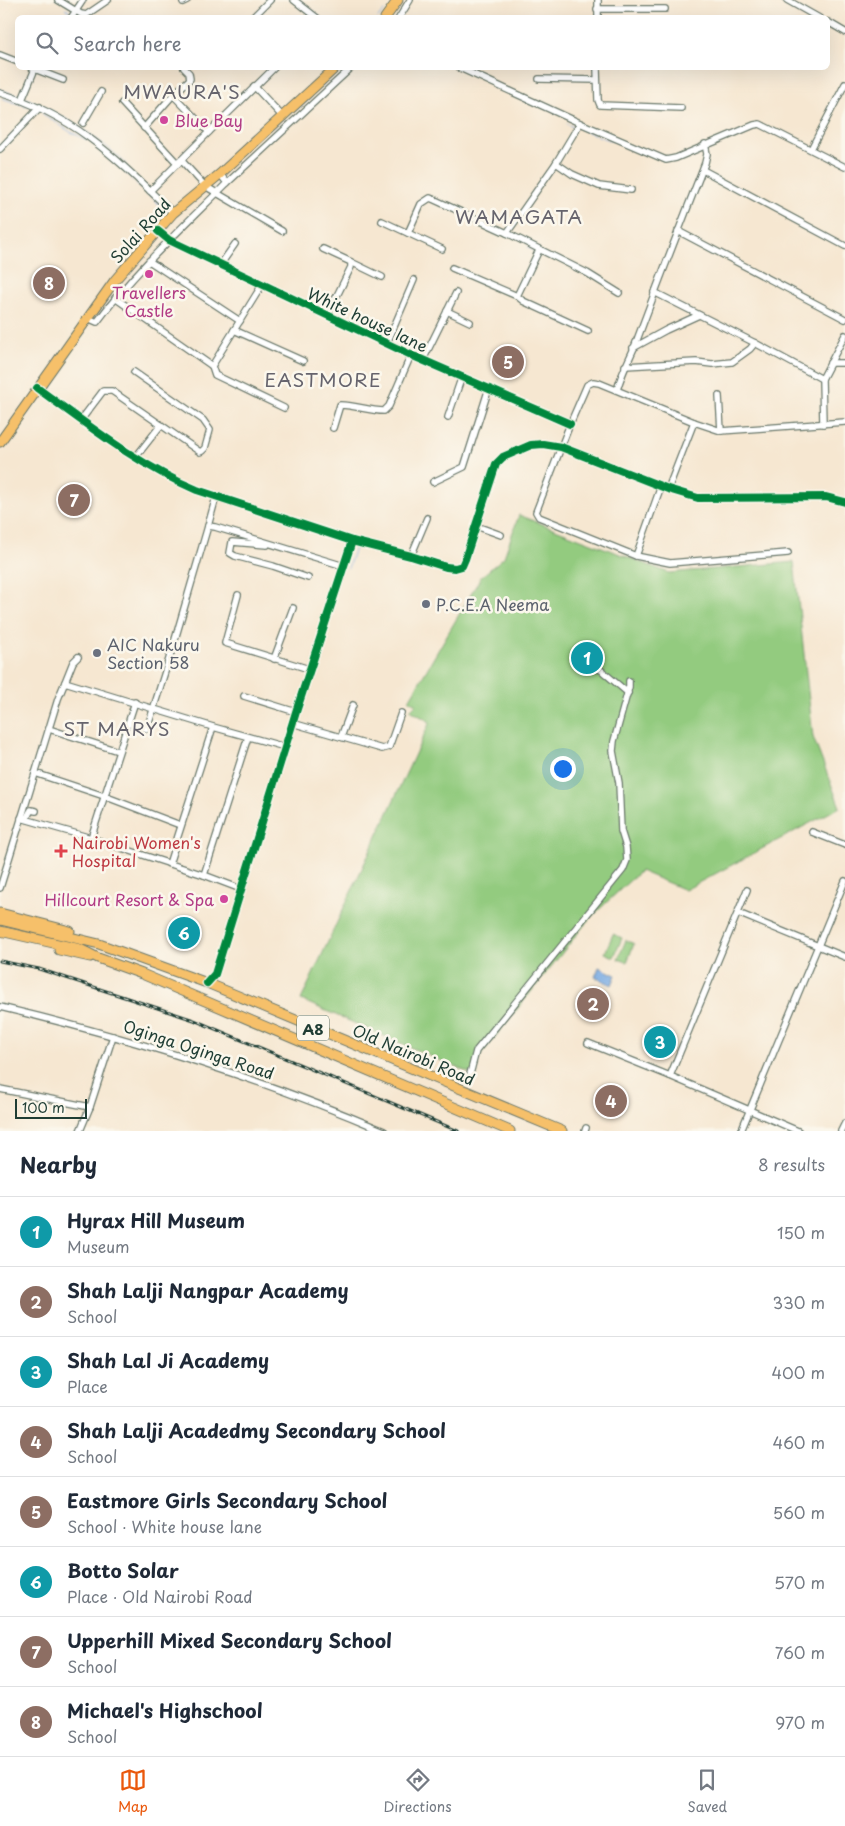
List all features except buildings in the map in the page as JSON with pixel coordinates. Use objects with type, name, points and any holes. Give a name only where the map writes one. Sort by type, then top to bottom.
[{"type":"highway","points":[[387,15],[398,0]]},
{"type":"highway","name":"Solai Road","points":[[0,442],[115,280],[173,213],[220,174],[334,70]]},
{"type":"highway","points":[[0,913],[68,930],[98,944]]},
{"type":"highway","name":"Old Nairobi Road","points":[[0,920],[98,944],[207,982],[542,1128],[562,1131]]},
{"type":"highway","name":"Old Nairobi Road","points":[[0,931],[80,949],[510,1131]]},
{"type":"highway","points":[[0,936],[76,955],[98,958]]},
{"type":"street","points":[[58,0],[86,15],[108,0]]},
{"type":"street","points":[[73,15],[83,0]]},
{"type":"street","points":[[255,15],[270,0]]},
{"type":"street","points":[[294,0],[313,15]]},
{"type":"street","points":[[401,15],[410,0]]},
{"type":"street","points":[[598,0],[598,15]]},
{"type":"street","points":[[787,0],[814,15]]},
{"type":"street","points":[[598,9],[665,9]]},
{"type":"street","points":[[830,23],[845,32]]},
{"type":"street","points":[[0,56],[15,61]]},
{"type":"street","points":[[22,100],[32,70]]},
{"type":"street","points":[[38,70],[63,80]]},
{"type":"street","points":[[144,128],[190,79],[189,73],[186,70]]},
{"type":"street","points":[[150,191],[272,70]]},
{"type":"street","points":[[88,318],[97,322],[115,298],[149,261],[216,194],[349,70]]},
{"type":"street","points":[[464,70],[666,160],[676,158],[754,124],[760,124],[845,167]]},
{"type":"street","points":[[597,70],[598,100],[600,105],[680,108]]},
{"type":"street","points":[[539,80],[597,80]]},
{"type":"street","points":[[811,149],[845,84]]},
{"type":"street","points":[[254,86],[283,117]]},
{"type":"street","points":[[83,123],[100,92]]},
{"type":"street","points":[[0,93],[40,108],[80,130],[99,144],[173,213]]},
{"type":"street","points":[[173,95],[209,132]]},
{"type":"street","points":[[122,103],[144,128],[205,186],[282,231]]},
{"type":"street","points":[[0,148],[40,108]]},
{"type":"street","points":[[507,233],[556,163],[580,123]]},
{"type":"street","points":[[618,390],[625,366],[703,170],[707,154],[705,144]]},
{"type":"street","points":[[556,163],[572,174],[599,186],[631,190]]},
{"type":"street","points":[[703,170],[845,246]]},
{"type":"street","points":[[220,174],[228,183]]},
{"type":"street","points":[[408,233],[421,204],[430,198],[507,233],[587,273],[619,293]]},
{"type":"street","points":[[382,221],[442,249]]},
{"type":"street","points":[[678,230],[845,319]]},
{"type":"street","name":"White house lane","points":[[158,231],[170,240],[327,316],[411,355],[570,424]]},
{"type":"street","points":[[221,264],[235,244]]},
{"type":"street","points":[[323,249],[382,278]]},
{"type":"street","points":[[517,296],[539,250]]},
{"type":"street","points":[[149,261],[240,321]]},
{"type":"street","points":[[327,316],[352,262]]},
{"type":"street","points":[[452,268],[517,296],[522,301],[588,331]]},
{"type":"street","points":[[387,343],[414,280]]},
{"type":"street","points":[[212,366],[262,285]]},
{"type":"street","points":[[654,292],[755,342],[822,379]]},
{"type":"street","points":[[423,360],[456,293]]},
{"type":"street","points":[[115,298],[212,366],[215,376],[284,408]]},
{"type":"street","points":[[447,311],[470,322]]},
{"type":"street","points":[[633,348],[699,315]]},
{"type":"street","points":[[234,330],[303,361]]},
{"type":"street","points":[[823,424],[822,379],[845,335]]},
{"type":"street","points":[[625,366],[732,362],[750,349],[755,342]]},
{"type":"street","points":[[333,428],[340,405],[372,411],[384,411],[389,406],[411,355]]},
{"type":"street","points":[[830,363],[845,363]]},
{"type":"street","points":[[81,420],[103,392],[112,390],[200,452],[202,451],[205,448],[210,430],[203,420],[134,372]]},
{"type":"street","points":[[448,417],[462,376]]},
{"type":"street","points":[[788,553],[670,563],[636,556],[539,517],[536,512],[587,385],[593,382],[721,431],[845,422]]},
{"type":"street","points":[[37,388],[135,458],[172,480],[216,497],[352,541],[412,556],[446,568],[462,566],[496,464],[499,460],[536,444],[561,447],[668,489],[698,498],[826,497],[845,502]]},
{"type":"street","points":[[433,482],[464,467],[489,388]]},
{"type":"street","points":[[719,396],[721,431]]},
{"type":"street","points":[[668,489],[694,422]]},
{"type":"street","points":[[135,458],[161,425]]},
{"type":"street","points":[[636,556],[661,486]]},
{"type":"street","points":[[128,723],[147,729],[216,497]]},
{"type":"street","points":[[412,556],[427,518]]},
{"type":"street","points":[[208,526],[214,526],[344,566]]},
{"type":"street","points":[[476,526],[501,535]]},
{"type":"street","points":[[207,982],[215,974],[309,669],[352,541]]},
{"type":"street","points":[[279,546],[232,542],[230,552],[235,556],[308,578]]},
{"type":"street","points":[[238,595],[225,643],[309,669]]},
{"type":"street","points":[[274,658],[294,608]]},
{"type":"street","points":[[0,888],[23,819],[58,700],[73,662],[78,657]]},
{"type":"street","points":[[579,664],[601,670],[628,693]]},
{"type":"street","points":[[469,1078],[476,1051],[623,870],[627,860],[626,847],[621,831],[620,782],[613,751],[628,693],[629,681]]},
{"type":"street","points":[[65,682],[285,747]]},
{"type":"street","points":[[244,696],[296,712]]},
{"type":"street","points":[[91,838],[135,702]]},
{"type":"street","points":[[341,737],[353,705]]},
{"type":"street","points":[[292,723],[377,749],[386,749],[392,742],[401,714]]},
{"type":"street","points":[[169,864],[213,727]]},
{"type":"street","points":[[49,729],[118,751]]},
{"type":"street","points":[[204,875],[248,737]]},
{"type":"street","points":[[35,773],[104,796],[180,825]]},
{"type":"street","points":[[23,819],[31,810],[36,811]]},
{"type":"street","points":[[23,819],[91,838],[204,875],[241,890]]},
{"type":"street","points":[[812,832],[845,845]]},
{"type":"street","points":[[741,1131],[845,881]]},
{"type":"street","points":[[670,1076],[747,890]]},
{"type":"street","points":[[738,913],[845,957]]},
{"type":"street","name":"Oginga Oginga Road","points":[[0,1007],[170,1052],[314,1102],[384,1131]]},
{"type":"street","points":[[80,1131],[90,1107],[113,1036]]},
{"type":"street","points":[[588,1043],[798,1131]]},
{"type":"street","points":[[0,1089],[90,1107]]},
{"type":"street","points":[[841,1131],[845,1123]]},
{"type":"green space","points":[[519,515],[669,573],[794,562],[813,737],[840,807],[685,890],[640,871],[590,918],[479,1057],[474,1075],[301,1000],[430,722],[410,710],[416,704],[409,700],[481,577],[504,557]]},
{"type":"green space","points":[[613,934],[622,938],[614,957],[605,953]]},
{"type":"green space","points":[[626,940],[634,944],[627,962],[618,959]]},
{"type":"water","points":[[599,967],[616,975],[612,985],[595,977]]},
{"type":"waterway","points":[[299,0],[317,15]]},
{"type":"waterway","points":[[65,8],[71,13]]},
{"type":"waterway","points":[[381,15],[384,11]]},
{"type":"waterway","points":[[320,89],[325,83]]},
{"type":"waterway","points":[[0,90],[21,96]]},
{"type":"waterway","points":[[295,111],[312,97]]},
{"type":"waterway","points":[[2,98],[32,108]]},
{"type":"waterway","points":[[26,98],[79,127],[126,164]]},
{"type":"waterway","points":[[42,113],[69,131],[87,140]]},
{"type":"waterway","points":[[281,124],[285,120]]},
{"type":"waterway","points":[[567,124],[573,127]]},
{"type":"waterway","points":[[271,133],[278,127]]},
{"type":"waterway","points":[[583,130],[612,141]]},
{"type":"waterway","points":[[248,142],[253,138]]},
{"type":"waterway","points":[[238,150],[242,147]]},
{"type":"waterway","points":[[224,164],[233,155]]},
{"type":"waterway","points":[[125,172],[130,177]]},
{"type":"waterway","points":[[136,183],[145,191]]},
{"type":"waterway","points":[[147,193],[151,197]]},
{"type":"waterway","points":[[154,199],[164,209],[166,214]]},
{"type":"waterway","points":[[528,247],[536,253]]},
{"type":"waterway","points":[[348,568],[356,545]]},
{"type":"waterway","points":[[406,558],[434,566]]},
{"type":"waterway","points":[[360,1129],[365,1131]]},
{"type":"railway","points":[[0,961],[39,969],[194,1020],[458,1131]]},
{"type":"cycle path","points":[[158,231],[169,240],[411,355],[570,424]]},
{"type":"cycle path","points":[[37,388],[94,430],[154,469],[197,490],[352,541],[446,567],[455,568],[462,566],[496,464],[503,457],[531,445],[543,444],[561,447],[668,489],[698,498],[826,497],[845,502]]},
{"type":"cycle path","points":[[207,983],[215,974],[296,712],[352,541]]},
{"type":"place","name":"Blue Bay","points":[[164,120]]},
{"type":"place","name":"Travellers Castle","points":[[149,274]]},
{"type":"place","name":"Michael's Highschool","points":[[49,283]]},
{"type":"place","name":"Eastmore Girls Secondary School","points":[[508,362]]},
{"type":"place","name":"Upperhill Mixed Secondary School","points":[[74,500]]},
{"type":"place","name":"P.C.E.A Neema","points":[[426,604]]},
{"type":"place","name":"AIC Nakuru Section 58","points":[[97,653]]},
{"type":"place","name":"Hyrax Hill Museum","points":[[587,658]]},
{"type":"place","name":"Nairobi Women's Hospital","points":[[61,851]]},
{"type":"place","name":"Hillcourt Resort & Spa","points":[[224,899]]},
{"type":"place","name":"Botto Solar","points":[[184,933]]},
{"type":"place","name":"Shah Lalji Nangpar Academy","points":[[593,1004]]},
{"type":"place","name":"Shah Lal Ji Academy","points":[[660,1042]]},
{"type":"place","name":"Shah Lalji Acadedmy Secondary School","points":[[611,1101]]},
{"type":"district","name":"MWAURA'S","points":[[182,91]]},
{"type":"district","name":"WAMAGATA","points":[[519,216]]},
{"type":"district","name":"EASTMORE","points":[[323,379]]},
{"type":"district","name":"ST MARYS","points":[[117,728]]}]
